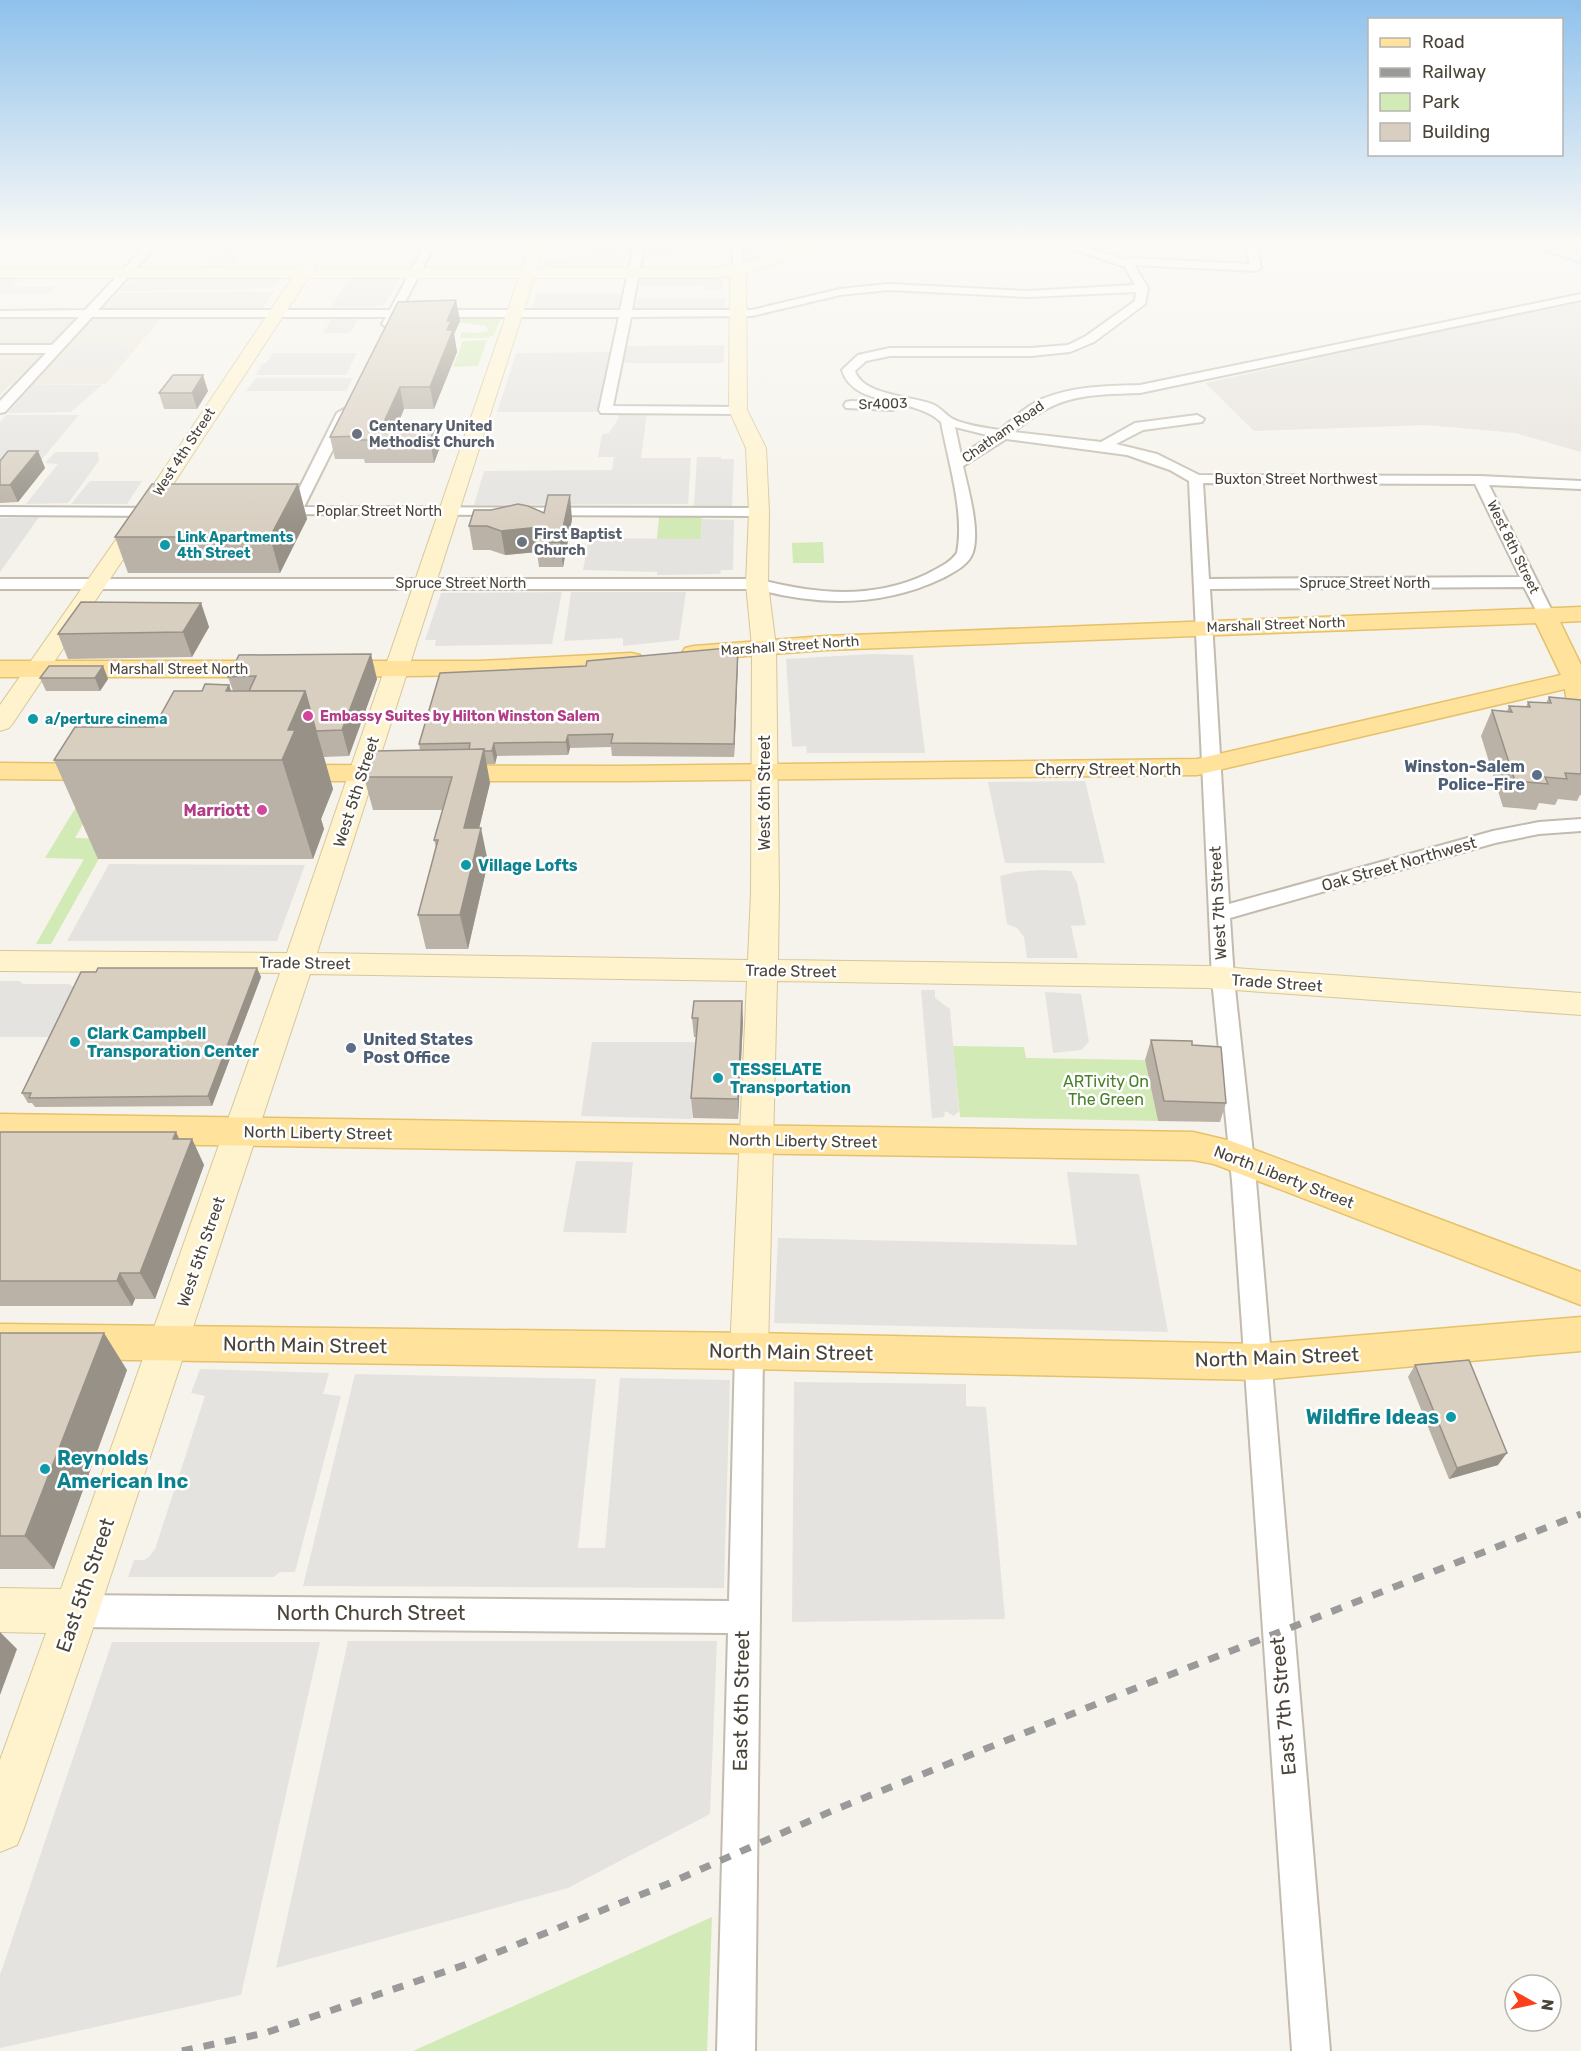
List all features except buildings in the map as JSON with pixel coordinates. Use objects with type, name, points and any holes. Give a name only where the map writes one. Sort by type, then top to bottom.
[{"type":"main road","name":"West 4th Street","points":[[0,723],[145,512],[261,336]]},
{"type":"main road","name":"West 5th Street","points":[[169,1342],[243,1131],[507,336]]},
{"type":"main road","name":"West 6th Street","points":[[739,336],[738,410],[756,448],[759,512],[757,584],[764,647],[765,893],[749,1351]]},
{"type":"main road","name":"Marshall Street North","points":[[0,669],[537,667],[764,647],[1581,614]]},
{"type":"main road","name":"West 8th Street","points":[[1546,615],[1550,629],[1580,676],[1581,709]]},
{"type":"main road","name":"Cherry Street North","points":[[263,773],[1168,769],[1210,765],[1580,676]]},
{"type":"main road","points":[[1520,692],[1548,697],[1581,709]]},
{"type":"main road","points":[[0,771],[130,772]]},
{"type":"main road","name":"Trade Street","points":[[0,961],[299,963],[1222,979],[1581,1004]]},
{"type":"main road","name":"North Liberty Street","points":[[0,1128],[1193,1146],[1218,1151],[1581,1289]]},
{"type":"main road","points":[[1542,1276],[1561,1298],[1572,1335]]},
{"type":"main road","name":"North Main Street","points":[[0,1341],[749,1351],[1258,1362],[1572,1335]]},
{"type":"main road","name":"East 5th Street","points":[[0,1828],[169,1342]]},
{"type":"main road","name":"North Church Street","points":[[0,1610],[77,1611]]},
{"type":"street","points":[[0,409],[66,336]]},
{"type":"street","points":[[622,336],[606,410],[738,410]]},
{"type":"street","name":"Buxton Street Northwest","points":[[1095,336],[1070,348],[1031,352],[890,352],[862,358],[848,370],[849,378],[857,385],[876,394],[915,402],[937,411],[947,421],[1003,435],[1103,446],[1161,461],[1182,469],[1196,479],[1480,480],[1581,485]]},
{"type":"street","name":"Chatham Road","points":[[955,465],[1003,435],[1038,406],[1074,394],[1151,387],[1396,336]]},
{"type":"street","points":[[6,349],[24,338]]},
{"type":"street","points":[[6,349],[54,349]]},
{"type":"street","name":"Sr4003","points":[[851,405],[905,406],[915,402]]},
{"type":"street","points":[[295,511],[348,404]]},
{"type":"street","points":[[1103,446],[1140,426],[1197,419]]},
{"type":"street","name":"Spruce Street North","points":[[0,584],[757,584],[807,594],[842,597],[880,594],[920,583],[950,568],[965,553],[968,544],[966,519],[947,421]]},
{"type":"street","name":"West 7th Street","points":[[1196,479],[1222,979],[1242,1160],[1258,1362]]},
{"type":"street","name":"West 8th Street","points":[[1480,480],[1546,615]]},
{"type":"street","points":[[0,511],[180,512]]},
{"type":"street","name":"Poplar Street North","points":[[260,511],[759,512]]},
{"type":"street","name":"Spruce Street North","points":[[1200,584],[1530,582]]},
{"type":"street","name":"Oak Street Northwest","points":[[1219,914],[1493,837],[1539,828],[1581,825]]},
{"type":"street","name":"East 6th Street","points":[[736,2051],[742,1617],[749,1351]]},
{"type":"street","name":"East 7th Street","points":[[1258,1362],[1311,2051]]},
{"type":"street","name":"North Church Street","points":[[77,1611],[742,1617]]},
{"type":"shaded area","points":[[0,336],[146,336],[106,384],[10,385],[0,395]]},
{"type":"shaded area","points":[[1422,336],[1581,336],[1581,452],[1515,433],[1426,425],[1254,431],[1205,383]]},
{"type":"shaded area","points":[[75,345],[127,345],[125,348],[132,348],[120,363],[112,364],[106,369],[63,369],[65,366],[55,366]]},
{"type":"shaded area","points":[[724,345],[724,363],[623,363],[626,346]]},
{"type":"shaded area","points":[[610,352],[599,412],[497,412],[516,353]]},
{"type":"shaded area","points":[[273,353],[357,353],[346,375],[256,375],[262,364],[266,363]]},
{"type":"shaded area","points":[[256,378],[353,378],[346,391],[246,391]]},
{"type":"shaded area","points":[[32,385],[102,385],[71,412],[8,413]]},
{"type":"shaded area","points":[[618,412],[647,413],[641,458],[691,458],[688,504],[474,505],[484,471],[612,470],[614,457],[598,457],[602,434],[609,433],[618,419]]},
{"type":"shaded area","points":[[6,415],[79,415],[38,464],[0,464],[0,422]]},
{"type":"shaded area","points":[[55,452],[98,452],[99,461],[68,503],[26,504],[58,464],[45,463]]},
{"type":"shaded area","points":[[697,457],[734,459],[732,506],[694,506]]},
{"type":"shaded area","points":[[90,481],[142,481],[127,504],[71,504]]},
{"type":"shaded area","points":[[39,517],[0,572],[0,518]]},
{"type":"shaded area","points":[[702,519],[734,520],[733,570],[721,570],[720,574],[657,575],[657,572],[583,570],[589,538],[701,539]]},
{"type":"shaded area","points":[[562,592],[552,644],[435,646],[436,640],[425,640],[441,593]]},
{"type":"shaded area","points":[[571,592],[686,592],[679,640],[623,646],[623,638],[564,641]]},
{"type":"shaded area","points":[[872,654],[913,655],[925,753],[807,753],[806,746],[792,747],[786,659]]},
{"type":"shaded area","points":[[1085,781],[1105,863],[1005,863],[988,782]]},
{"type":"shaded area","points":[[109,864],[305,865],[277,941],[67,941]]},
{"type":"shaded area","points":[[1040,870],[1071,871],[1077,883],[1086,925],[1071,926],[1078,958],[1027,958],[1024,937],[1017,928],[1007,924],[1000,876]]},
{"type":"shaded area","points":[[0,981],[19,981],[23,984],[69,984],[76,988],[51,1037],[0,1037]]},
{"type":"shaded area","points":[[921,990],[935,990],[935,998],[950,1009],[959,1111],[954,1116],[945,1111],[944,1117],[932,1118]]},
{"type":"shaded area","points":[[1045,992],[1081,994],[1089,1042],[1081,1050],[1053,1053]]},
{"type":"shaded area","points":[[592,1042],[698,1042],[692,1119],[581,1116]]},
{"type":"shaded area","points":[[576,1161],[633,1162],[626,1233],[563,1232]]},
{"type":"shaded area","points":[[1067,1172],[1139,1174],[1168,1332],[774,1323],[778,1238],[1077,1245]]},
{"type":"shaded area","points":[[200,1369],[329,1373],[323,1394],[341,1396],[295,1572],[280,1572],[274,1577],[128,1577],[134,1560],[144,1560],[155,1549],[205,1396],[191,1393]]},
{"type":"shaded area","points":[[355,1374],[596,1379],[578,1548],[605,1548],[620,1378],[730,1380],[724,1588],[303,1586]]},
{"type":"shaded area","points":[[794,1382],[966,1384],[966,1406],[986,1407],[1005,1619],[792,1622]]},
{"type":"shaded area","points":[[348,1641],[717,1641],[710,1814],[568,1888],[276,1968]]},
{"type":"shaded area","points":[[112,1642],[320,1642],[241,1995],[0,2048],[0,1975]]},
{"type":"green space","points":[[461,336],[491,336],[489,338],[460,338]]},
{"type":"green space","points":[[487,340],[478,366],[453,367],[463,341]]},
{"type":"green space","points":[[659,517],[702,517],[701,539],[657,539]]},
{"type":"green space","points":[[823,542],[824,563],[793,563],[792,543]]},
{"type":"green space","points":[[90,784],[106,784],[75,838],[110,839],[51,944],[36,944],[84,859],[45,858]]},
{"type":"green space","name":"ARTivity On The Green","points":[[953,1046],[1024,1047],[1026,1058],[1145,1060],[1158,1121],[960,1117]]},
{"type":"green space","points":[[712,1917],[707,2051],[413,2051]]},
{"type":"railway","points":[[182,2051],[265,2033],[476,1961],[670,1883],[834,1810],[1131,1690],[1581,1514]]},
{"type":"place","name":"Centenary United Methodist Church","points":[[357,434]]},
{"type":"place","name":"First Baptist Church","points":[[522,542]]},
{"type":"place","name":"Link Apartments 4th Street","points":[[165,545]]},
{"type":"place","name":"Embassy Suites by Hilton Winston Salem","points":[[308,716]]},
{"type":"place","name":"a/perture cinema","points":[[33,719]]},
{"type":"place","name":"Winston-Salem Police-Fire","points":[[1537,775]]},
{"type":"place","name":"Marriott","points":[[262,810]]},
{"type":"place","name":"Village Lofts","points":[[466,865]]},
{"type":"place","name":"Clark Campbell Transporation Center","points":[[75,1042]]},
{"type":"place","name":"United States Post Office","points":[[351,1048]]},
{"type":"place","name":"TESSELATE Transportation","points":[[718,1078]]},
{"type":"place","name":"Wildfire Ideas","points":[[1451,1417]]},
{"type":"place","name":"Reynolds American Inc","points":[[45,1469]]}]
